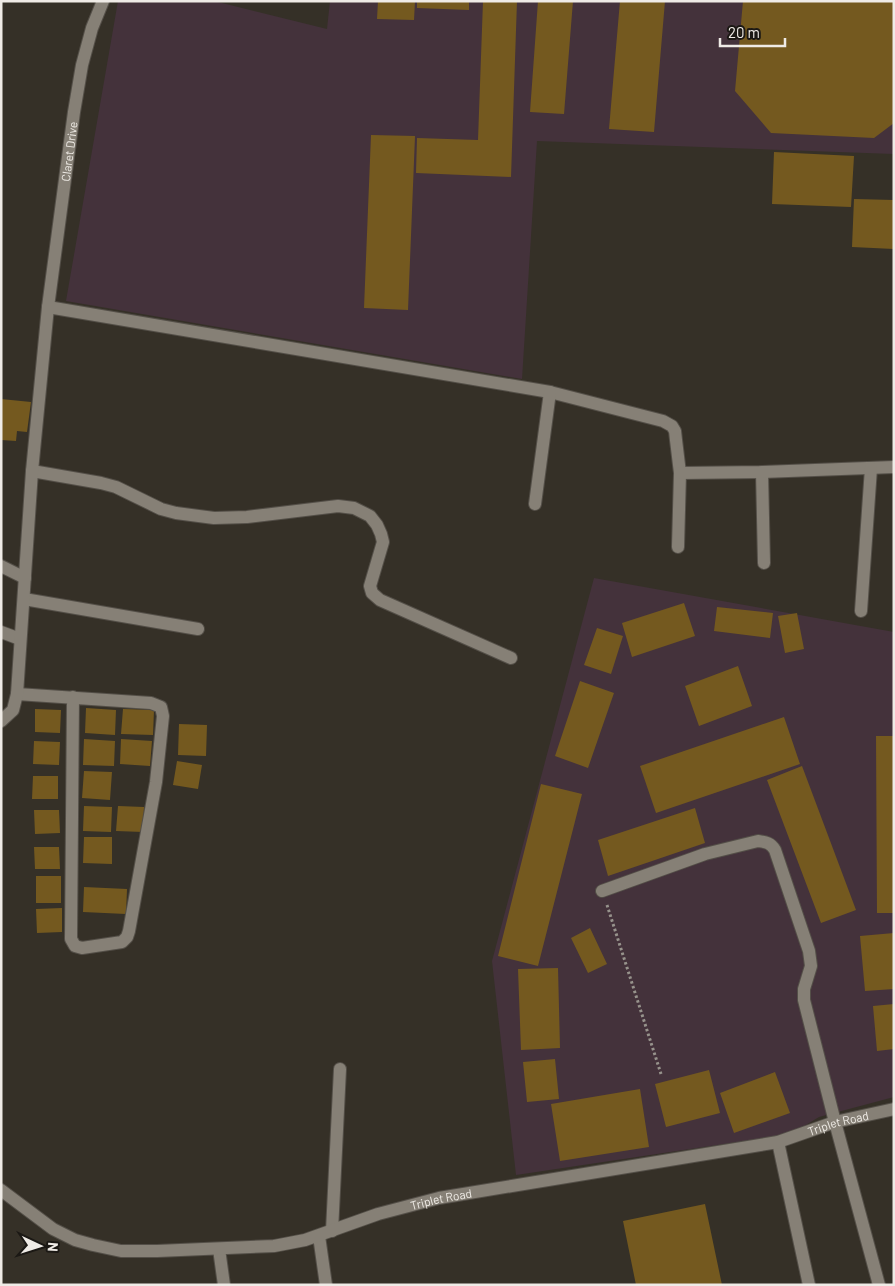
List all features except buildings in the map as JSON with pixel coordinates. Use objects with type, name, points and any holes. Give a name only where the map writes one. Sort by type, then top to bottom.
[{"type":"street","name":"Claret Drive","points":[[17,694],[32,471],[48,307],[82,65],[92,28],[103,1]]},
{"type":"street","points":[[48,307],[550,392],[663,420],[672,426],[675,431],[680,474],[678,548]]},
{"type":"street","points":[[535,504],[550,392]]},
{"type":"street","points":[[680,474],[894,467]]},
{"type":"street","points":[[861,611],[871,468]]},
{"type":"street","points":[[32,471],[116,487],[161,509],[176,513],[246,517],[338,506],[354,508],[370,516],[377,525],[383,542],[372,572],[370,586],[372,593],[380,600],[511,658]]},
{"type":"street","points":[[762,472],[764,563]]},
{"type":"street","points":[[1,566],[25,578]]},
{"type":"street","points":[[24,599],[198,629]]},
{"type":"street","points":[[1,632],[20,638]]},
{"type":"street","points":[[1,721],[14,710],[17,694],[73,697],[151,703],[161,707],[163,716],[156,782],[133,920],[127,937],[122,942],[82,948],[75,946],[71,939],[73,697]]},
{"type":"street","points":[[602,891],[705,854],[758,841],[766,842],[776,850],[809,951],[811,966],[804,989],[804,1000],[879,1285]]},
{"type":"street","points":[[332,1231],[340,1068]]},
{"type":"street","name":"Triplet Road","points":[[1,1190],[54,1229],[75,1240],[93,1246],[121,1251],[157,1251],[274,1246],[319,1236],[378,1214],[439,1198],[778,1142],[835,1122],[894,1109]]},
{"type":"street","points":[[778,1142],[809,1285]]},
{"type":"street","points":[[319,1236],[326,1285]]},
{"type":"street","points":[[219,1249],[224,1285]]},
{"type":"path","points":[[602,891],[661,1074]]},
{"type":"shaded area","points":[[118,1],[214,1],[327,29],[330,1],[894,1],[894,154],[537,141],[522,379],[66,301]]},
{"type":"shaded area","points":[[594,578],[894,632],[894,1097],[819,1117],[791,1134],[516,1175],[492,961]]}]
